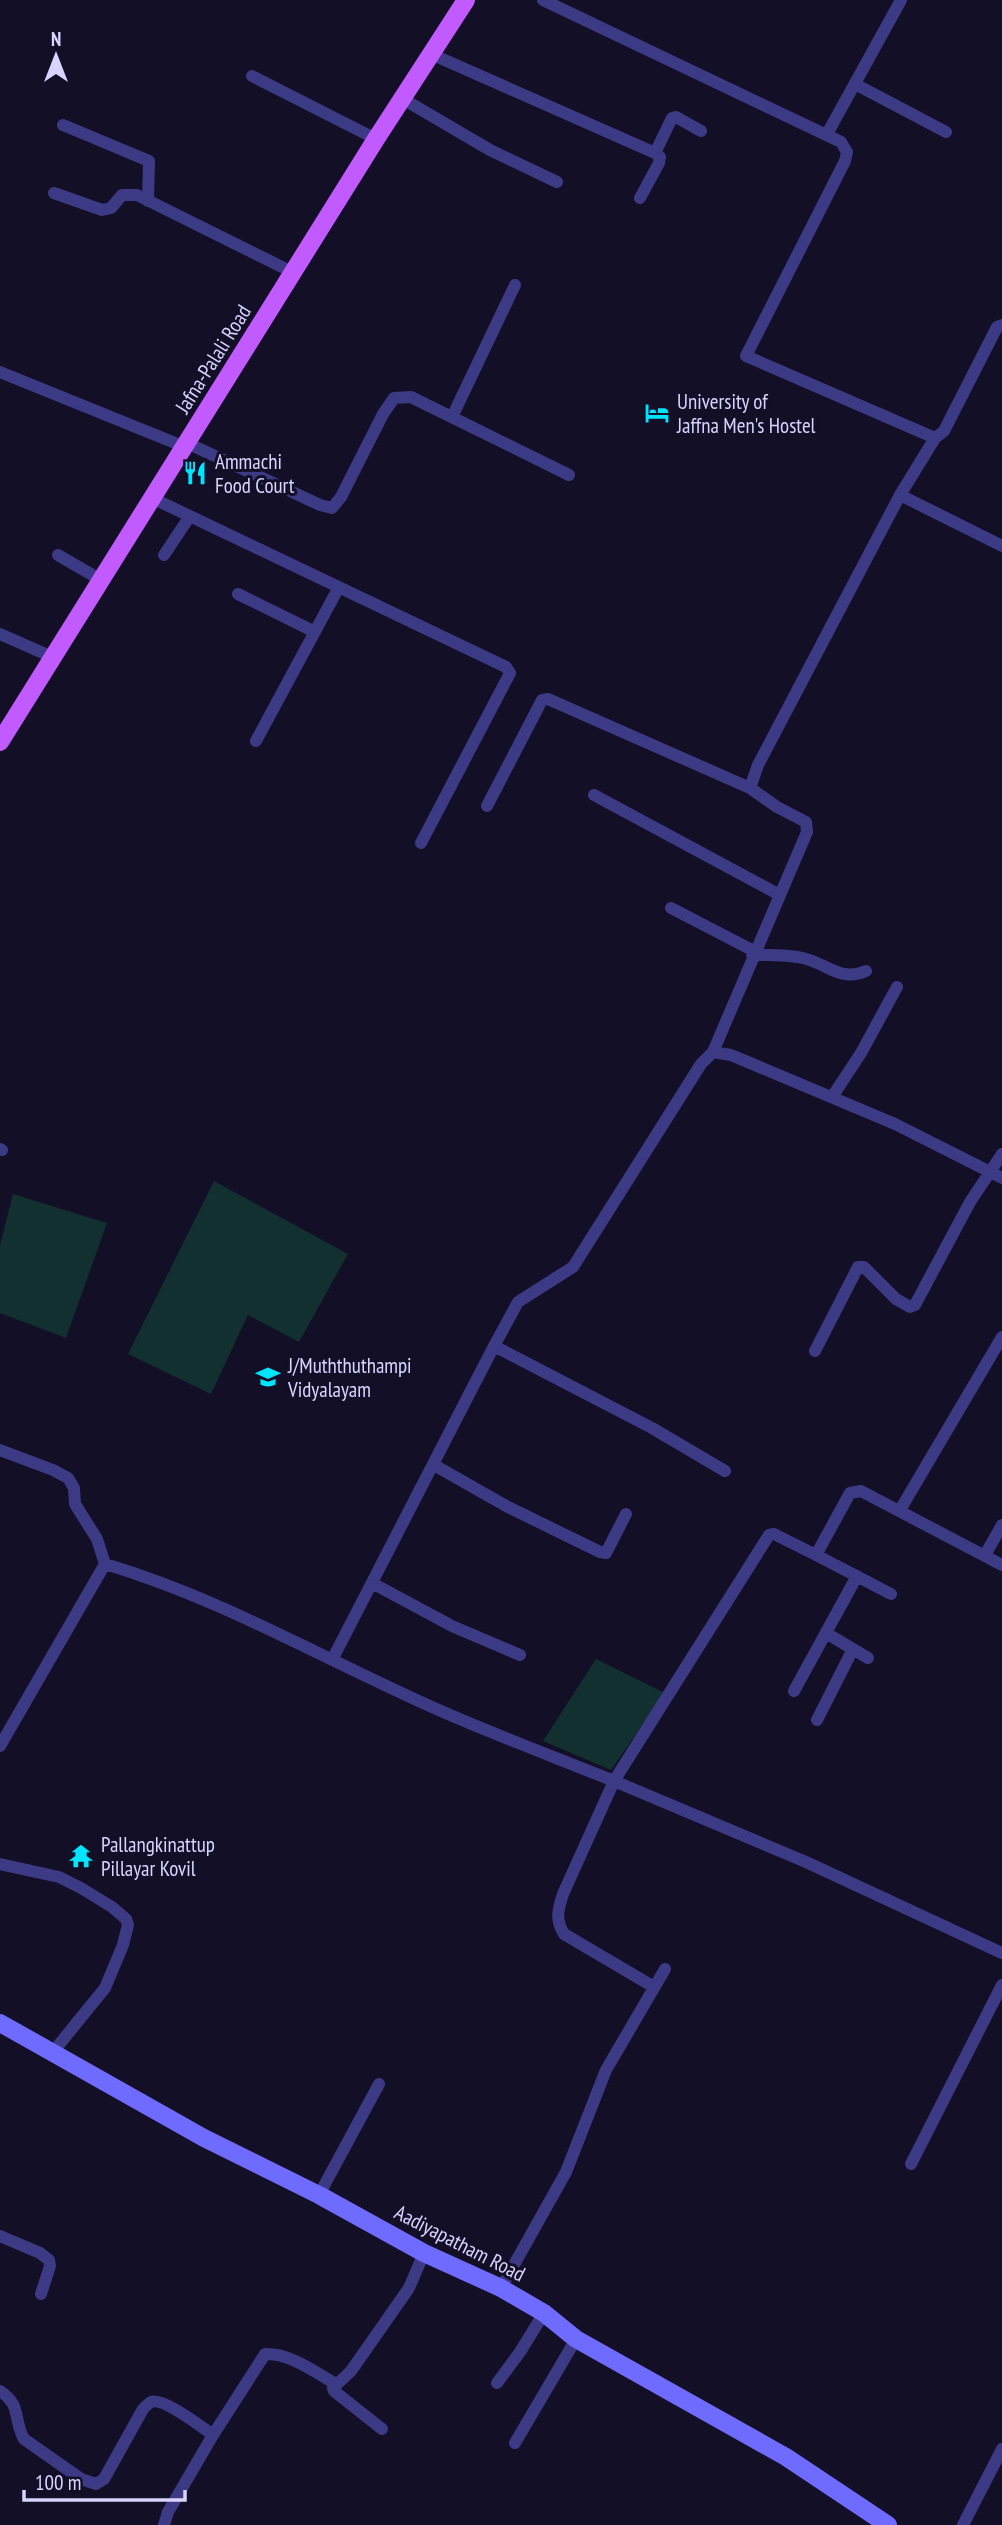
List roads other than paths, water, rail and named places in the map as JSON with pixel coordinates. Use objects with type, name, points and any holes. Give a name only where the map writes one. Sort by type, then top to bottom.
[{"type":"main road","name":"Jafna-Palali Road","points":[[0,742],[376,139],[466,0]]},
{"type":"street","points":[[543,0],[841,142],[847,152],[845,162],[746,356],[935,438]]},
{"type":"street","points":[[827,134],[901,0]]},
{"type":"street","points":[[431,54],[655,153],[660,157],[659,163],[640,198]]},
{"type":"street","points":[[252,76],[376,139]]},
{"type":"street","points":[[855,84],[946,132]]},
{"type":"street","points":[[403,99],[490,150],[557,182]]},
{"type":"street","points":[[655,153],[673,118],[676,117],[701,131]]},
{"type":"street","points":[[63,125],[149,161],[148,201]]},
{"type":"street","points":[[54,193],[102,210],[111,208],[122,195],[129,194],[294,273]]},
{"type":"street","points":[[452,417],[515,285]]},
{"type":"street","points":[[750,788],[758,765],[900,495],[935,438],[951,419],[997,327],[1002,325]]},
{"type":"street","points":[[0,372],[186,445],[332,508],[341,497],[383,414],[394,398],[411,397],[569,475]]},
{"type":"street","points":[[900,495],[1002,546]]},
{"type":"street","points":[[152,498],[506,667],[510,673],[421,844]]},
{"type":"street","points":[[164,555],[190,516]]},
{"type":"street","points":[[58,555],[101,580]]},
{"type":"street","points":[[256,741],[339,587]]},
{"type":"street","points":[[238,594],[315,632]]},
{"type":"street","points":[[0,634],[52,657]]},
{"type":"street","points":[[332,1660],[518,1302],[573,1266],[701,1064],[713,1052],[778,894],[807,832],[806,822],[777,807],[750,788],[548,699],[542,701],[487,806]]},
{"type":"street","points":[[594,795],[778,894]]},
{"type":"street","points":[[671,908],[753,953],[806,959],[847,976],[866,971]]},
{"type":"street","points":[[832,1097],[861,1053],[897,987]]},
{"type":"street","points":[[713,1052],[731,1055],[895,1124],[1002,1178]]},
{"type":"street","points":[[815,1351],[858,1267],[864,1267],[896,1299],[910,1307],[915,1305],[970,1202],[1002,1154]]},
{"type":"street","points":[[900,1510],[1002,1337]]},
{"type":"street","points":[[494,1346],[652,1428],[725,1471]]},
{"type":"street","points":[[0,1450],[68,1478],[74,1488],[75,1504],[97,1539],[105,1564],[1,1741]]},
{"type":"street","points":[[434,1465],[508,1507],[600,1552],[606,1553],[625,1514]]},
{"type":"street","points":[[816,1555],[850,1493],[855,1490],[900,1510],[1002,1565]]},
{"type":"street","points":[[985,1555],[1002,1525]]},
{"type":"street","points":[[654,1987],[564,1934],[558,1923],[563,1894],[614,1781],[765,1538],[774,1534],[891,1594]]},
{"type":"street","points":[[105,1564],[151,1577],[239,1615],[442,1711],[806,1862],[1002,1953]]},
{"type":"street","points":[[794,1691],[857,1576]]},
{"type":"street","points":[[372,1583],[452,1626],[520,1655]]},
{"type":"street","points":[[826,1633],[869,1658]]},
{"type":"street","points":[[817,1720],[853,1649]]},
{"type":"street","points":[[0,1864],[59,1877],[70,1882],[112,1907],[126,1919],[128,1925],[123,1945],[105,1988],[53,2052]]},
{"type":"street","points":[[501,2288],[566,2172],[606,2070],[665,1969]]},
{"type":"street","points":[[911,2164],[1002,1985]]},
{"type":"street","name":"Aadiyapatham Road","points":[[0,2022],[204,2138],[319,2194],[424,2253],[501,2288],[544,2313],[576,2339],[786,2457],[888,2525]]},
{"type":"street","points":[[319,2194],[379,2084]]},
{"type":"street","points":[[0,2236],[40,2253],[49,2260],[50,2266],[41,2294]]},
{"type":"street","points":[[382,2429],[333,2388],[351,2371],[409,2288],[424,2253]]},
{"type":"street","points":[[497,2383],[544,2313]]},
{"type":"street","points":[[515,2443],[576,2339]]},
{"type":"street","points":[[164,2525],[168,2512],[213,2435],[265,2354],[288,2358],[336,2384]]},
{"type":"street","points":[[0,2390],[16,2407],[20,2432],[24,2439],[81,2479],[96,2484],[104,2479],[143,2409],[150,2402],[156,2401],[172,2409],[213,2435]]},
{"type":"street","points":[[963,2525],[1002,2449]]},
{"type":"place","name":"University of Jaffna Men's Hostel","points":[[657,413]]},
{"type":"place","name":"Ammachi Food Court","points":[[195,473]]},
{"type":"place","name":"J/Muththuthampi Vidyalayam","points":[[268,1377]]},
{"type":"place","name":"Pallangkinattup Pillayar Kovil","points":[[81,1856]]}]
